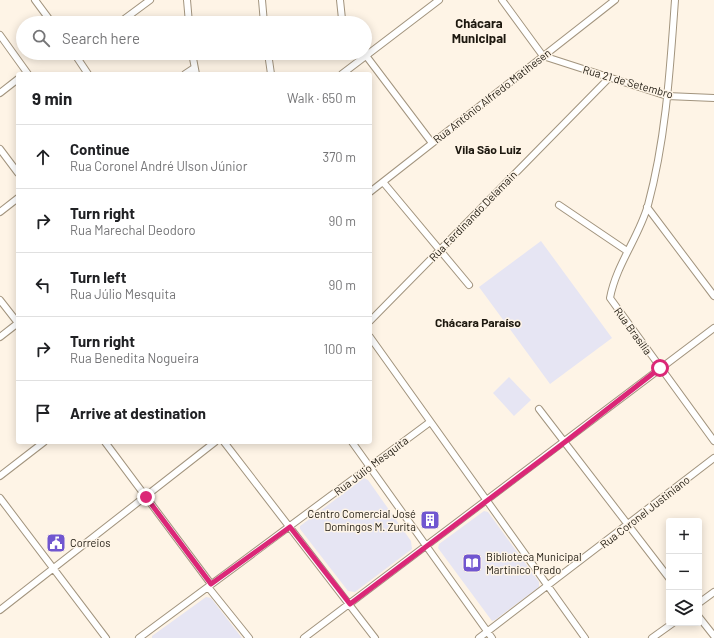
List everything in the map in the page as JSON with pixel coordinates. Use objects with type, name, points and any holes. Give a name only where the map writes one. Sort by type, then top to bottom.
[{"type":"street","points":[[35,0],[47,16]]},
{"type":"street","points":[[128,16],[150,0]]},
{"type":"street","points":[[187,0],[188,16]]},
{"type":"street","points":[[262,0],[263,16]]},
{"type":"street","points":[[340,0],[342,16]]},
{"type":"street","points":[[372,49],[439,0]]},
{"type":"street","points":[[502,0],[543,56]]},
{"type":"street","name":"Rua Antônio Alfredo Matihesen","points":[[372,190],[615,0]]},
{"type":"street","points":[[559,205],[627,251],[647,207],[657,171],[667,96],[675,0]]},
{"type":"street","points":[[0,35],[16,58]]},
{"type":"street","name":"Rua 21 de Setembro","points":[[543,56],[667,96],[714,98]]},
{"type":"street","points":[[17,60],[26,72]]},
{"type":"street","points":[[79,60],[87,72]]},
{"type":"street","points":[[193,60],[195,71]]},
{"type":"street","points":[[269,60],[271,72]]},
{"type":"street","points":[[344,72],[358,60]]},
{"type":"street","points":[[370,60],[432,143]]},
{"type":"street","name":"Rua Ferdinando Delamain","points":[[372,320],[610,77]]},
{"type":"street","points":[[0,93],[16,81]]},
{"type":"street","points":[[0,149],[16,170]]},
{"type":"street","points":[[383,182],[469,285]]},
{"type":"street","points":[[0,212],[16,200]]},
{"type":"street","points":[[647,207],[714,296]]},
{"type":"street","name":"Rua Brasília","points":[[627,251],[610,298],[714,441]]},
{"type":"street","points":[[0,300],[16,320]]},
{"type":"street","points":[[0,337],[16,325]]},
{"type":"street","points":[[304,638],[714,328]]},
{"type":"street","points":[[372,340],[585,638]]},
{"type":"street","points":[[539,409],[666,574]]},
{"type":"street","name":"Rua Júlio Mesquita","points":[[139,638],[430,422]]},
{"type":"street","points":[[0,476],[41,444]]},
{"type":"street","points":[[106,444],[249,638]]},
{"type":"street","points":[[0,610],[212,444]]},
{"type":"street","points":[[226,444],[375,638]]},
{"type":"street","points":[[353,444],[492,638]]},
{"type":"street","name":"Rua Coronel Justiniano","points":[[479,638],[629,525],[714,458]]},
{"type":"street","points":[[0,498],[106,638]]},
{"type":"street","points":[[702,601],[714,592]]},
{"type":"street","points":[[702,621],[714,636]]},
{"type":"street","points":[[652,638],[669,626]]},
{"type":"shaded area","points":[[541,241],[612,338],[550,384],[479,287]]},
{"type":"shaded area","points":[[509,377],[531,400],[514,416],[493,393]]},
{"type":"shaded area","points":[[364,478],[368,480],[411,541],[412,549],[355,592],[348,591],[300,529],[300,526]]},
{"type":"shaded area","points":[[484,511],[488,512],[539,582],[539,587],[492,621],[438,548],[439,544]]},
{"type":"shaded area","points":[[206,597],[211,598],[242,638],[152,638],[152,636]]},
{"type":"place","name":"Centro Comercial José Domingos M. Zurita","points":[[430,520]]},
{"type":"place","name":"Correios","points":[[56,543]]},
{"type":"place","name":"Biblioteca Municipal Martinico Prado","points":[[472,563]]},
{"type":"district","name":"Chácara Municipal","points":[[479,30]]},
{"type":"district","name":"Vila São Luiz","points":[[488,150]]},
{"type":"district","name":"Chácara Paraíso","points":[[478,323]]},
{"type":"route","points":[[146,497],[211,584],[290,527],[350,604],[565,442],[660,368]]}]
